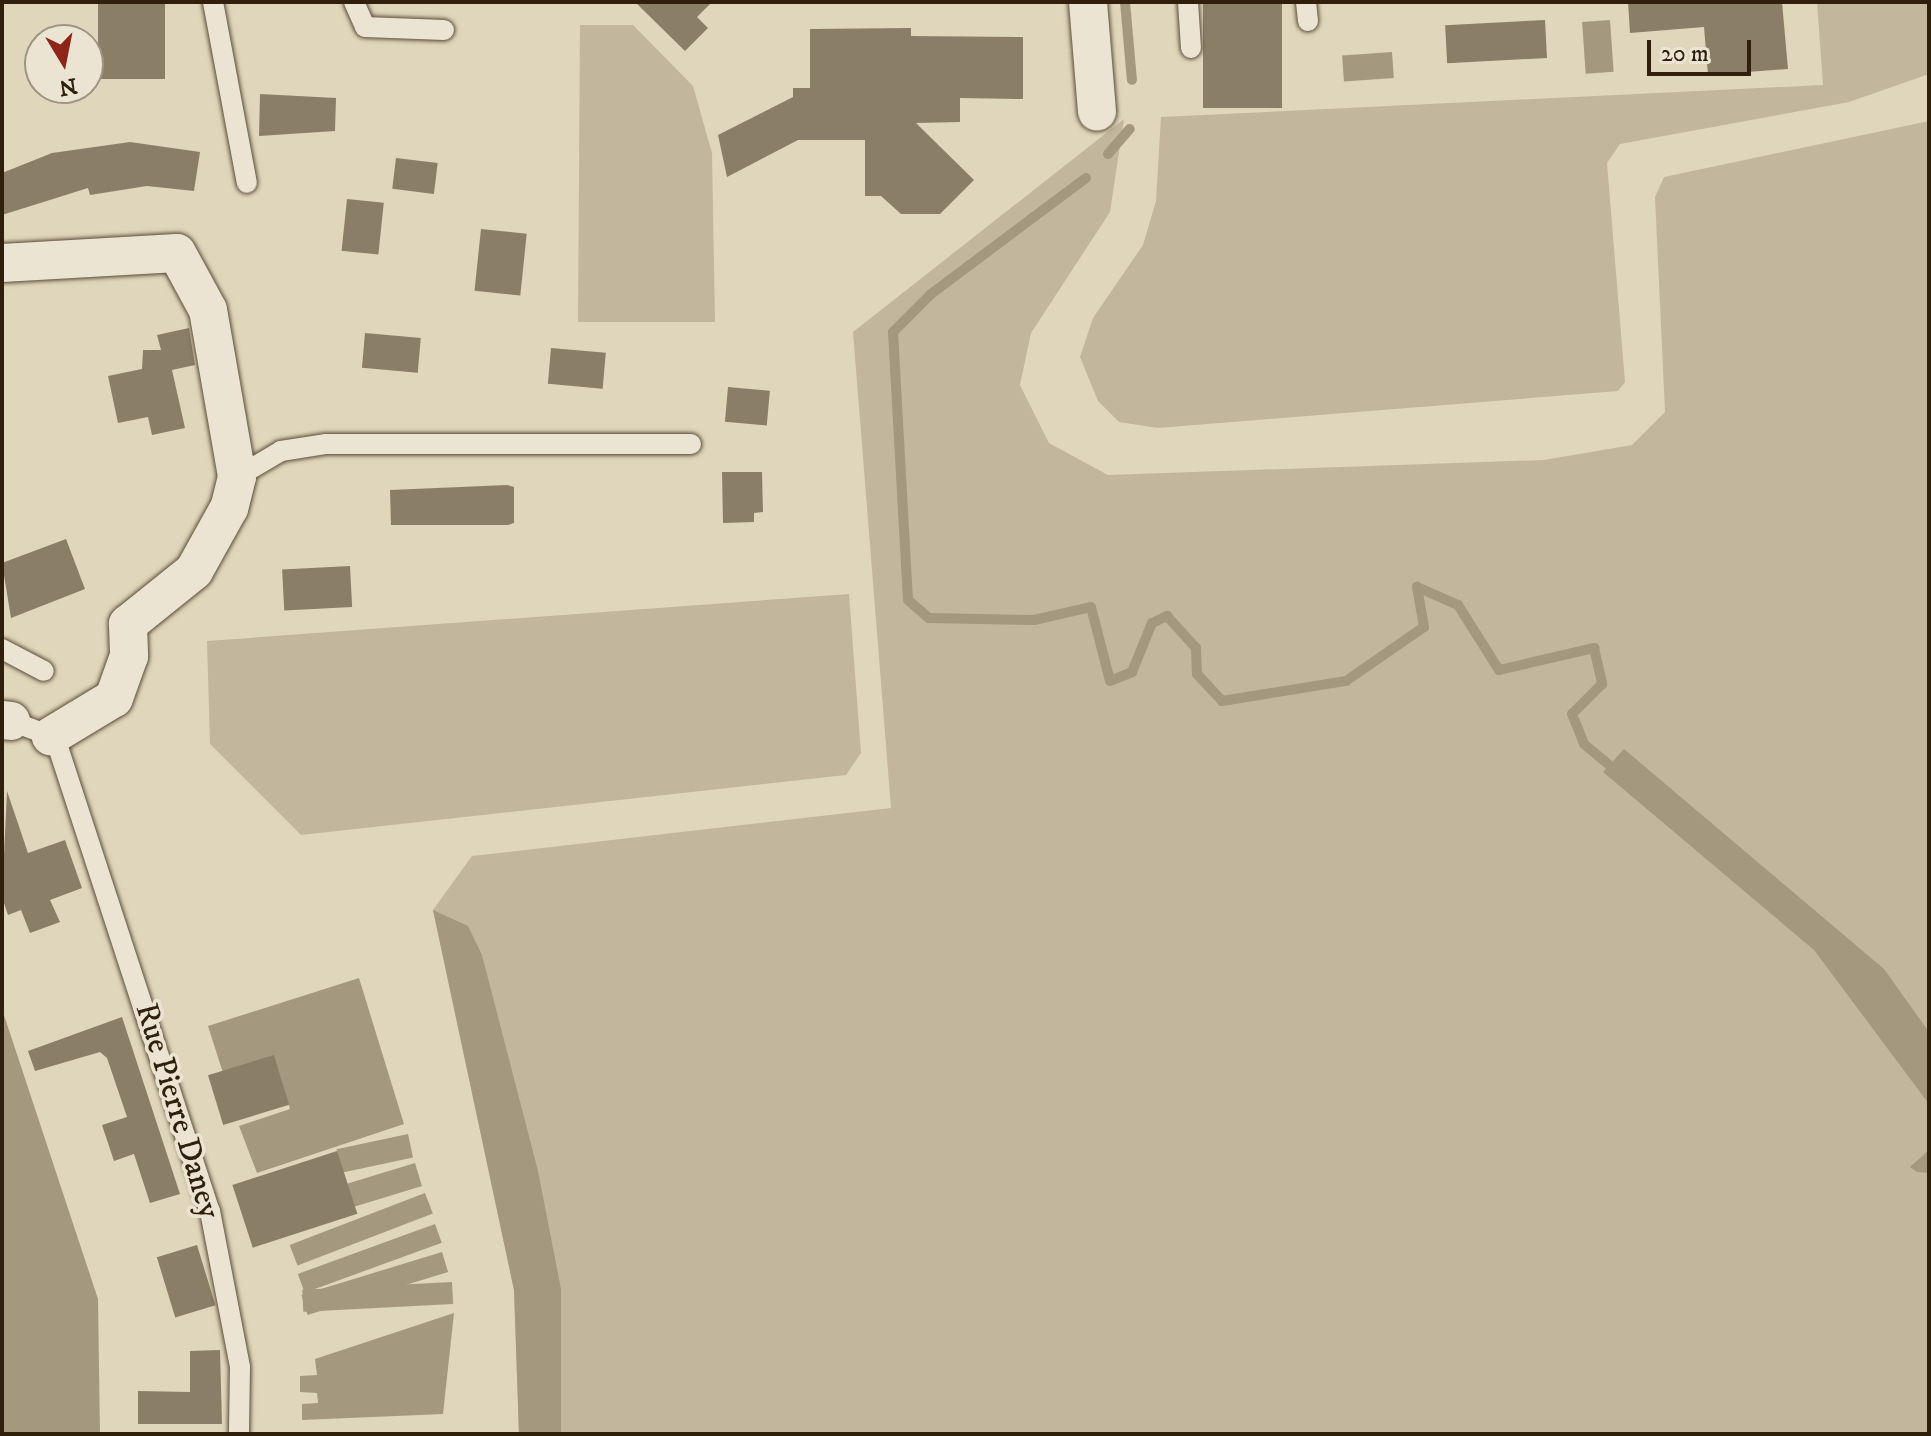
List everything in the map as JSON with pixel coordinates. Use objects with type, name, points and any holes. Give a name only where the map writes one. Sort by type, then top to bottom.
[{"type":"street","points":[[1088,2],[1097,112]]},
{"type":"street","points":[[2,263],[177,253],[208,310],[237,477],[229,508],[194,571],[128,624],[129,656],[114,698],[51,736]]},
{"type":"lane","points":[[213,2],[247,183]]},
{"type":"lane","points":[[354,2],[365,27],[444,30]]},
{"type":"lane","points":[[1188,2],[1191,48]]},
{"type":"lane","points":[[237,477],[281,451],[326,444],[691,444]]},
{"type":"lane","points":[[2,649],[44,671]]},
{"type":"lane","points":[[6,720],[51,736]]},
{"type":"lane","name":"Rue Pierre Daney","points":[[51,736],[210,1211],[240,1367],[239,1434]]},
{"type":"shaded area","points":[[1817,2],[1929,2],[1929,74],[1849,102],[1620,144],[1607,163],[1625,382],[1618,391],[1158,428],[1119,422],[1098,401],[1080,357],[1093,318],[1143,245],[1156,201],[1161,117],[1823,85]]},
{"type":"shaded area","points":[[1610,20],[1614,72],[1586,74],[1582,22]]},
{"type":"shaded area","points":[[580,25],[633,25],[693,86],[712,153],[715,322],[578,322]]},
{"type":"shaded area","points":[[1392,52],[1394,78],[1344,81],[1342,55]]},
{"type":"shaded area","points":[[1124,119],[1110,212],[1031,333],[1020,385],[1049,443],[1108,475],[1544,460],[1632,445],[1665,412],[1655,197],[1664,177],[1929,121],[1929,1434],[519,1434],[514,1290],[433,910],[472,856],[891,808],[853,332]]},
{"type":"shaded area","points":[[849,594],[861,753],[846,775],[301,835],[210,744],[207,641]]},
{"type":"shaded area","points":[[1624,749],[1884,969],[1929,1032],[1929,1104],[1814,950],[1603,772]]},
{"type":"shaded area","points":[[433,910],[468,926],[482,955],[538,1171],[561,1289],[561,1434],[519,1434],[514,1290]]},
{"type":"shaded area","points":[[359,978],[404,1124],[257,1173],[239,1126],[290,1109],[274,1056],[223,1073],[208,1026]]},
{"type":"shaded area","points":[[2,1009],[98,1299],[100,1434],[2,1434]]},
{"type":"shaded area","points":[[408,1134],[413,1157],[342,1173],[337,1149]]},
{"type":"shaded area","points":[[1929,1150],[1929,1173],[1917,1172],[1910,1167]]},
{"type":"shaded area","points":[[415,1163],[422,1186],[354,1207],[347,1184]]},
{"type":"shaded area","points":[[425,1193],[433,1214],[298,1266],[290,1245]]},
{"type":"shaded area","points":[[435,1224],[442,1243],[305,1293],[298,1274]]},
{"type":"shaded area","points":[[442,1252],[448,1272],[308,1315],[301,1295]]},
{"type":"shaded area","points":[[452,1282],[453,1304],[303,1312],[302,1290]]},
{"type":"shaded area","points":[[454,1313],[443,1414],[302,1420],[302,1404],[318,1403],[317,1393],[300,1392],[300,1376],[317,1375],[315,1359]]},
{"type":"building","points":[[98,2],[165,2],[165,79],[104,79],[104,24],[98,24]]},
{"type":"building","points":[[635,2],[712,2],[697,17],[708,28],[685,51]]},
{"type":"building","points":[[1203,2],[1282,2],[1282,108],[1203,108]]},
{"type":"building","points":[[1628,2],[1782,2],[1788,69],[1708,75],[1704,27],[1630,33]]},
{"type":"building","points":[[1545,20],[1547,58],[1447,63],[1445,25]]},
{"type":"building","points":[[911,28],[911,36],[1023,37],[1023,99],[960,98],[960,122],[916,123],[974,180],[940,214],[901,214],[881,196],[865,196],[865,140],[798,140],[727,177],[718,135],[793,97],[793,88],[810,88],[810,29]]},
{"type":"building","points":[[260,94],[336,98],[335,131],[259,136]]},
{"type":"building","points":[[130,142],[200,152],[194,191],[147,186],[90,195],[88,188],[2,215],[2,173],[52,153]]},
{"type":"building","points":[[396,158],[438,163],[434,194],[392,189]]},
{"type":"building","points":[[347,199],[384,203],[378,255],[342,251]]},
{"type":"building","points":[[481,229],[527,234],[520,295],[475,291]]},
{"type":"building","points":[[189,328],[195,365],[172,370],[185,428],[152,435],[148,417],[118,423],[108,376],[142,369],[143,350],[161,350],[157,335]]},
{"type":"building","points":[[365,333],[421,338],[418,373],[362,368]]},
{"type":"building","points":[[551,348],[606,353],[603,389],[548,384]]},
{"type":"building","points":[[728,387],[770,391],[767,426],[725,422]]},
{"type":"building","points":[[722,472],[762,472],[763,512],[754,513],[754,522],[723,523]]},
{"type":"building","points":[[514,487],[514,523],[391,525],[390,490]]},
{"type":"building","points":[[66,539],[85,589],[11,618],[2,563]]},
{"type":"building","points":[[350,566],[352,607],[284,611],[282,570]]},
{"type":"building","points":[[7,791],[28,853],[65,840],[82,888],[50,900],[60,922],[30,933],[21,910],[8,915],[2,897]]},
{"type":"building","points":[[122,1017],[180,1194],[150,1203],[134,1154],[114,1161],[102,1125],[127,1117],[107,1058],[100,1052],[35,1071],[28,1051]]},
{"type":"building","points":[[274,1055],[289,1105],[223,1125],[208,1075]]},
{"type":"building","points":[[337,1151],[357,1214],[253,1248],[232,1185]]},
{"type":"building","points":[[197,1245],[215,1305],[175,1318],[157,1257]]},
{"type":"building","points":[[220,1350],[222,1424],[138,1424],[138,1391],[190,1392],[190,1351]]},
{"type":"waterway","points":[[1125,2],[1132,80]]},
{"type":"waterway","points":[[1108,154],[1130,129]]},
{"type":"waterway","points":[[1086,178],[931,294],[893,332],[908,600],[929,618],[1034,620],[1091,607],[1110,681],[1132,672],[1152,623],[1167,616],[1196,648],[1197,674],[1222,701],[1346,681],[1424,627],[1417,587],[1458,605],[1499,670],[1594,648],[1602,684],[1572,714],[1584,744],[1620,774]]}]
